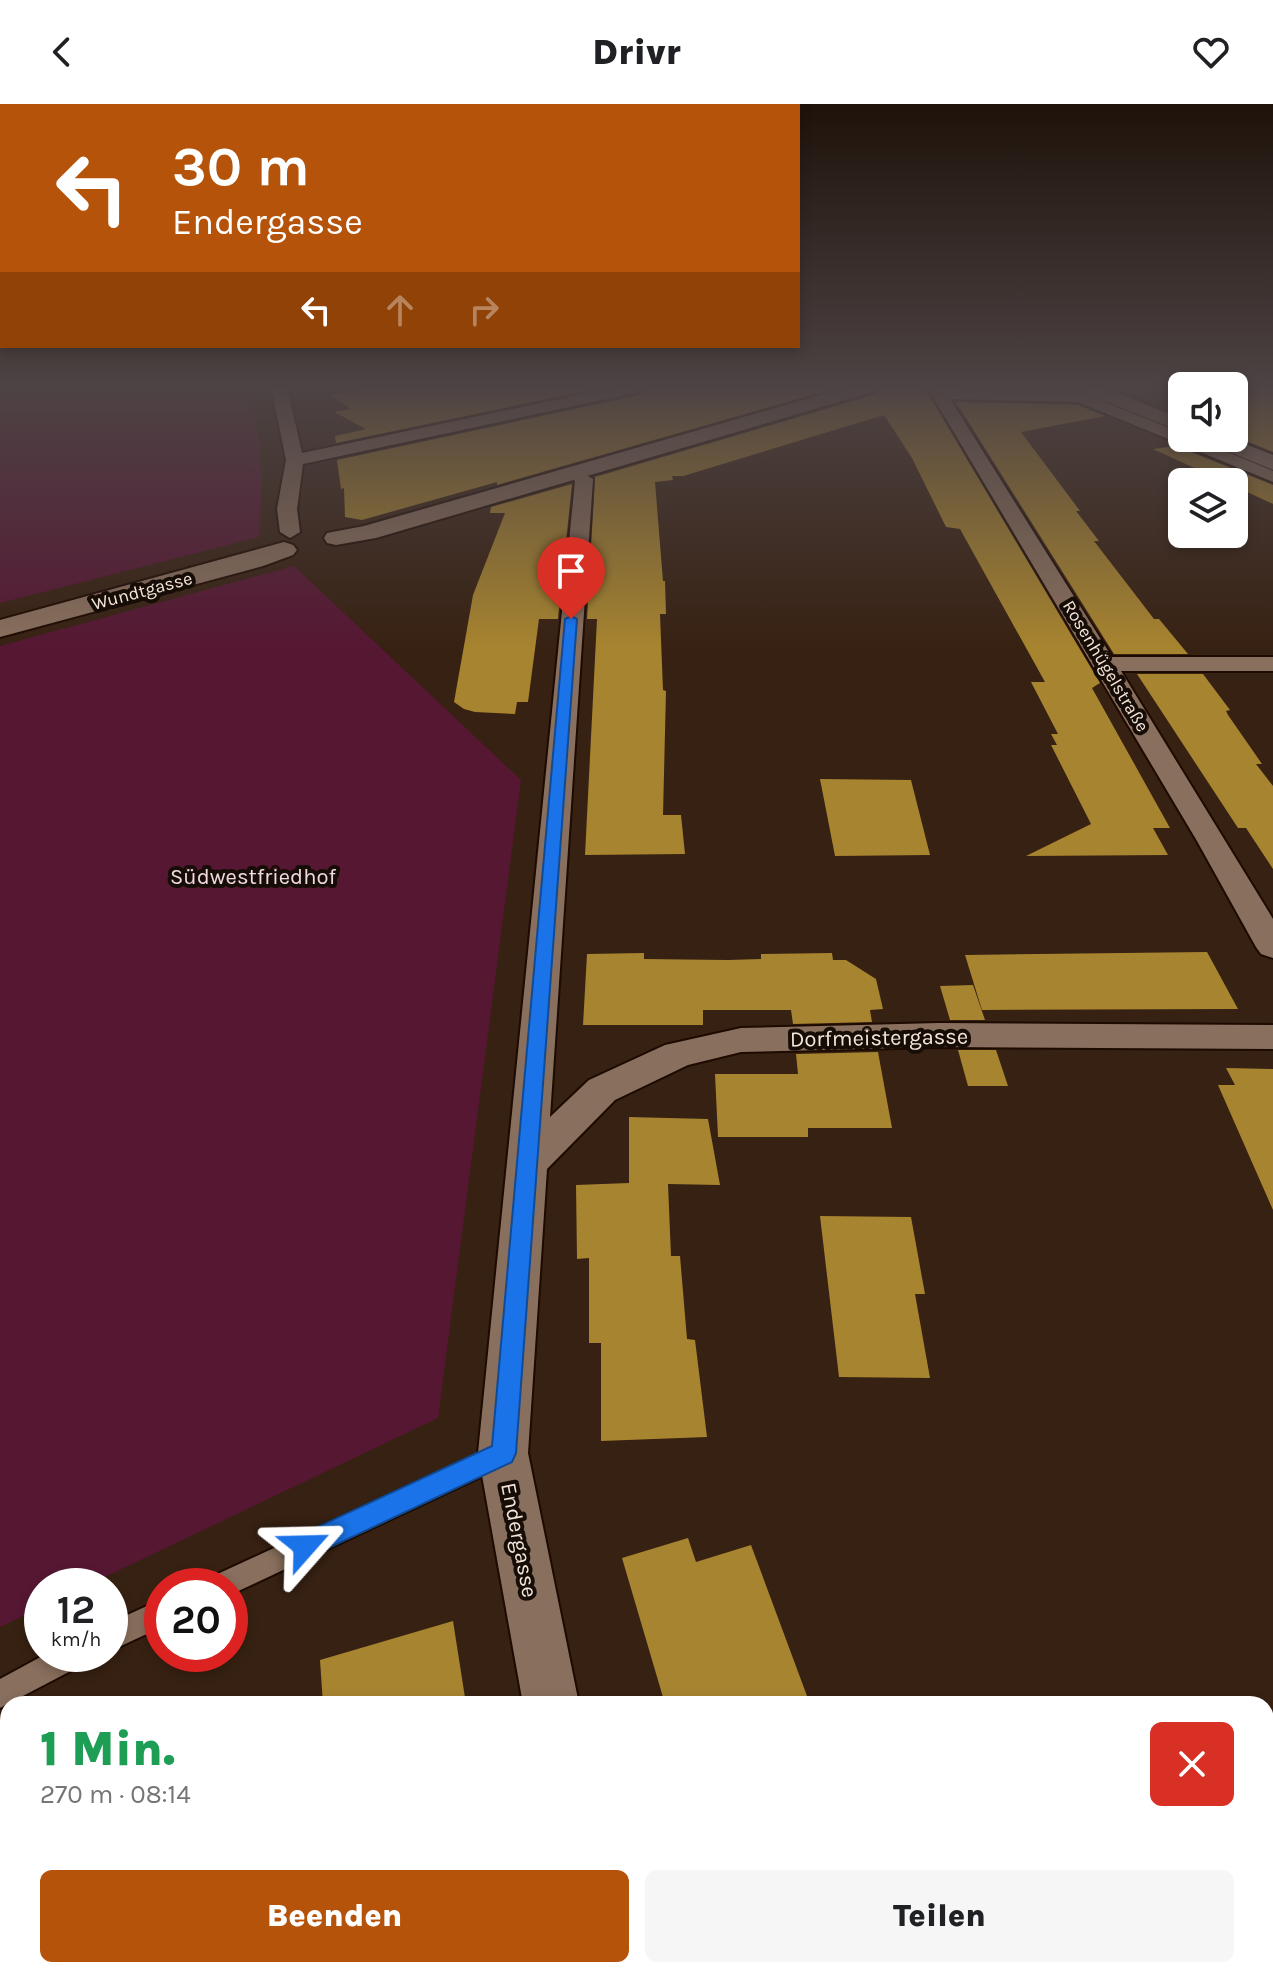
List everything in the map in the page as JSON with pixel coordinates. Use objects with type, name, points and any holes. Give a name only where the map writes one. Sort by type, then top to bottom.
[{"type":"street","points":[[287,541],[287,509],[293,474]]},
{"type":"street","name":"Wundtgasse","points":[[0,629],[254,561],[287,541],[313,551],[330,546],[336,538],[367,533],[565,474]]},
{"type":"street","name":"Endergasse","points":[[549,1696],[503,1453],[584,479],[577,474]]},
{"type":"street","name":"Rosenhügelstraße","points":[[989,474],[1273,947]]},
{"type":"street","points":[[1105,664],[1273,664]]},
{"type":"street","name":"Dorfmeistergasse","points":[[526,1165],[602,1090],[678,1054],[741,1040],[939,1035],[1273,1037]]},
{"type":"lane","points":[[248,1573],[503,1453]]},
{"type":"lane","points":[[0,1694],[41,1672]]},
{"type":"green space","points":[[0,474],[260,474],[259,537],[0,603]]},
{"type":"green space","name":"Südwestfriedhof","points":[[294,566],[521,780],[438,1418],[124,1568],[24,1568],[24,1616],[0,1627],[0,646]]},
{"type":"building","points":[[339,474],[534,474],[362,520],[345,517],[344,488],[341,489]]},
{"type":"building","points":[[688,474],[655,482],[666,614],[660,614],[663,690],[666,691],[663,815],[681,815],[685,854],[585,855],[597,619],[587,619],[595,477]]},
{"type":"building","points":[[920,474],[976,474],[1100,683],[1092,688],[1170,828],[1153,828],[1168,855],[1026,856],[1091,824],[1051,745],[1057,745],[1051,734],[1058,734],[1031,682],[1045,682],[960,529],[946,527]]},
{"type":"building","points":[[1001,474],[1053,474],[1099,541],[1094,541],[1154,619],[1159,619],[1188,654],[1114,654]]},
{"type":"building","points":[[1248,475],[1273,485],[1273,504],[1248,492]]},
{"type":"building","points":[[572,484],[558,619],[539,619],[528,702],[517,702],[515,714],[464,709],[454,702],[473,595],[505,513],[490,513],[491,507]]},
{"type":"building","points":[[1137,674],[1203,674],[1230,710],[1226,711],[1228,715],[1262,764],[1256,764],[1273,786],[1273,869],[1246,828],[1238,828]]},
{"type":"building","points":[[820,779],[911,780],[930,855],[835,856]]},
{"type":"building","points":[[1207,952],[1238,1009],[982,1010],[965,955]]},
{"type":"building","points":[[644,953],[644,959],[728,960],[761,959],[761,954],[832,953],[833,960],[846,960],[876,979],[883,1009],[870,1010],[872,1022],[793,1024],[791,1010],[703,1010],[703,1025],[583,1025],[587,954]]},
{"type":"building","points":[[973,985],[985,1020],[950,1020],[940,986]]},
{"type":"building","points":[[958,1050],[996,1050],[1008,1086],[968,1086]]},
{"type":"building","points":[[878,1052],[892,1128],[808,1128],[808,1137],[718,1137],[715,1074],[798,1074],[796,1054]]},
{"type":"building","points":[[1226,1068],[1273,1069],[1273,1210],[1218,1085],[1235,1085]]},
{"type":"building","points":[[629,1117],[708,1119],[720,1185],[668,1184],[671,1256],[680,1256],[687,1339],[695,1340],[707,1437],[601,1441],[601,1343],[589,1343],[589,1258],[577,1259],[576,1185],[629,1183]]},
{"type":"building","points":[[820,1216],[911,1217],[925,1294],[915,1294],[930,1378],[839,1377]]},
{"type":"building","points":[[688,1538],[696,1562],[751,1545],[807,1696],[663,1696],[622,1558]]},
{"type":"building","points":[[453,1621],[465,1696],[322,1696],[320,1660]]},
{"type":"route","points":[[305,1546],[503,1453],[571,619]]}]
